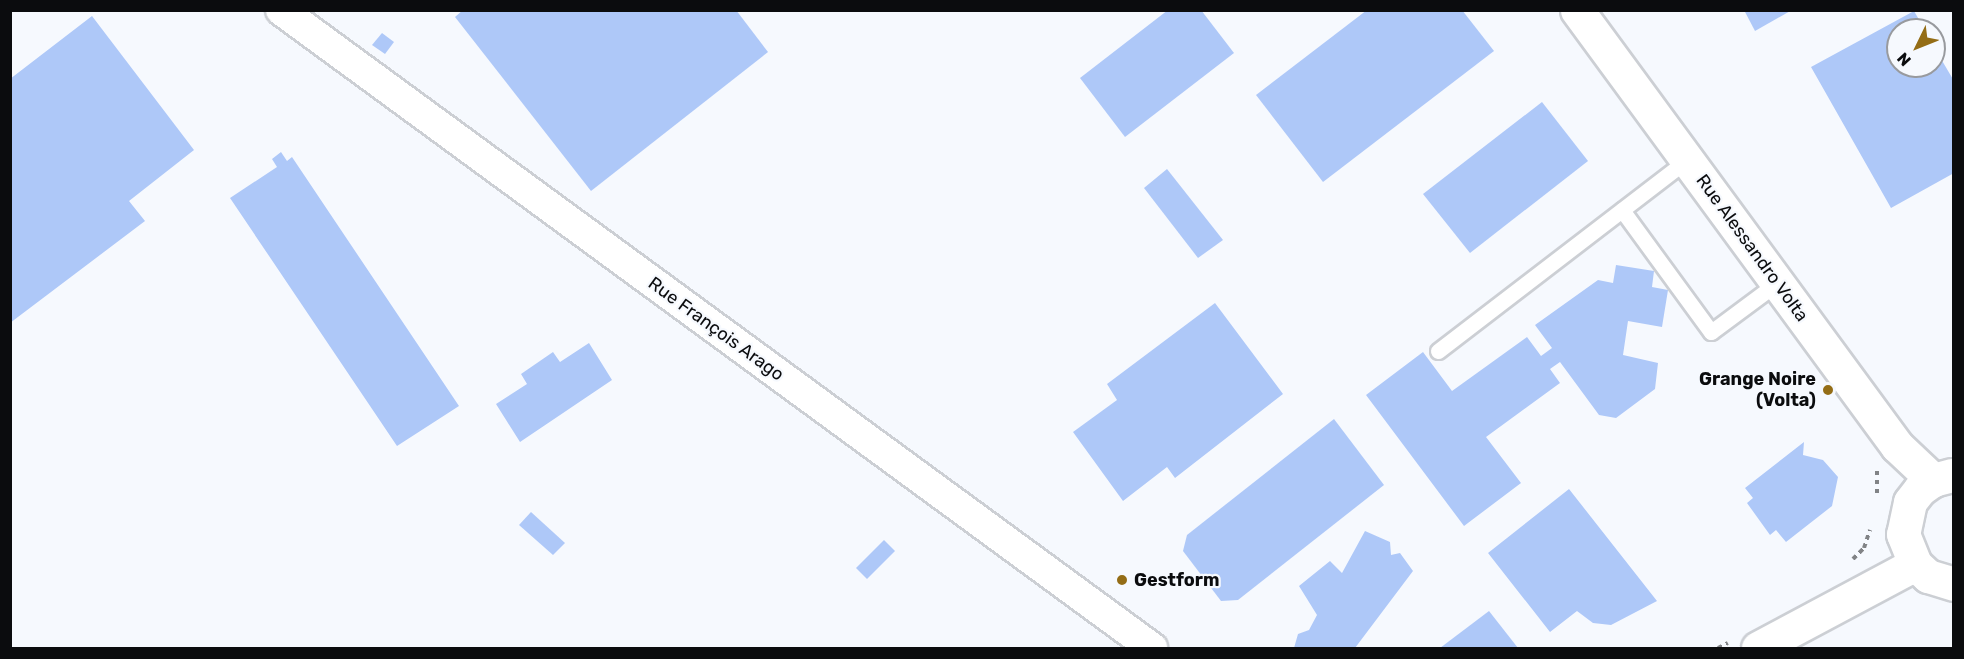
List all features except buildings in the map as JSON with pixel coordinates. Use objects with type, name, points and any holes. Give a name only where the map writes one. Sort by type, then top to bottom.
[{"type":"street","name":"Rue François Arago","points":[[281,10],[1152,648]]},
{"type":"street","name":"Rue Alessandro Volta","points":[[1577,10],[1897,446],[1943,477]]},
{"type":"street","points":[[1943,477],[1915,496],[1904,518],[1906,550],[1915,564],[1929,576],[1953,584]]},
{"type":"street","points":[[1748,643],[1915,564]]},
{"type":"lane","points":[[1438,351],[1687,160]]},
{"type":"lane","points":[[1622,210],[1711,332],[1777,283]]},
{"type":"path","points":[[1876,501],[1876,464],[1897,446]]},
{"type":"path","points":[[1849,563],[1864,548],[1873,522]]},
{"type":"path","points":[[1718,648],[1748,643]]},
{"type":"place","name":"Grange Noire (Volta)","points":[[1828,390]]},
{"type":"place","name":"Gestform","points":[[1122,580]]}]
